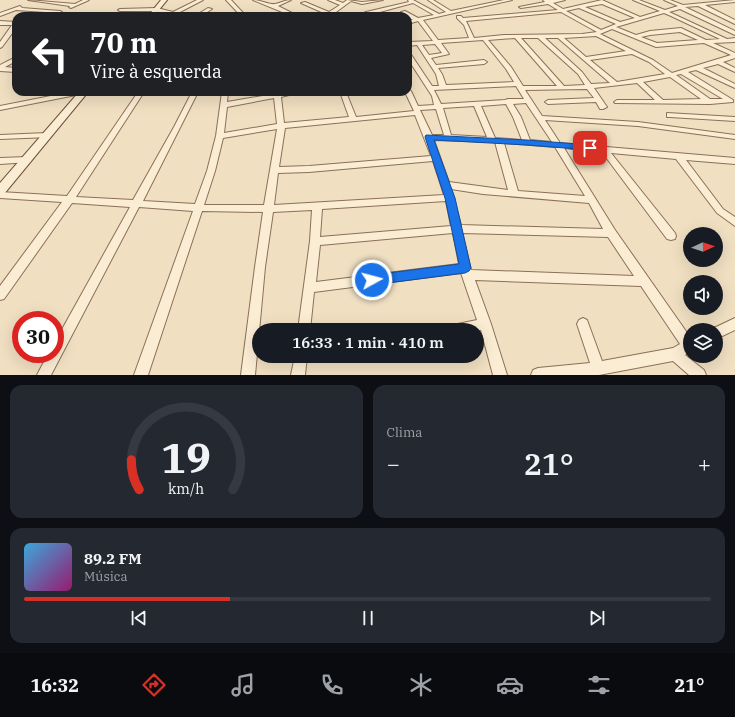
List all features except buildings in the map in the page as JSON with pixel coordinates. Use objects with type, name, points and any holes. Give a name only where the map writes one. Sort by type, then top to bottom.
[{"type":"street","points":[[30,0],[75,5]]},
{"type":"street","points":[[0,15],[38,0]]},
{"type":"street","points":[[16,9],[60,12],[87,0]]},
{"type":"street","points":[[154,12],[164,0]]},
{"type":"street","points":[[178,12],[201,0]]},
{"type":"street","points":[[228,0],[240,12]]},
{"type":"street","points":[[255,0],[287,12]]},
{"type":"street","points":[[274,6],[289,0]]},
{"type":"street","points":[[330,0],[343,4]]},
{"type":"street","points":[[332,12],[351,0],[362,3],[377,0]]},
{"type":"street","points":[[430,0],[463,20],[472,38]]},
{"type":"street","points":[[412,21],[452,13],[496,1],[510,0]]},
{"type":"street","points":[[545,0],[632,52],[651,61],[710,102]]},
{"type":"street","points":[[532,14],[520,8],[563,0]]},
{"type":"street","points":[[599,0],[639,18]]},
{"type":"street","points":[[635,0],[735,44]]},
{"type":"street","points":[[666,0],[735,33]]},
{"type":"street","points":[[371,12],[412,1],[439,16]]},
{"type":"street","points":[[496,1],[516,15]]},
{"type":"street","points":[[412,43],[419,44],[472,38],[582,36],[639,18],[697,3],[725,1],[735,2]]},
{"type":"street","points":[[463,20],[532,14],[604,2]]},
{"type":"street","points":[[303,3],[322,12]]},
{"type":"street","points":[[697,3],[735,22]]},
{"type":"street","points":[[589,5],[616,16]]},
{"type":"street","points":[[475,7],[490,18]]},
{"type":"street","points":[[580,7],[620,24]]},
{"type":"street","points":[[120,10],[157,9],[167,12]]},
{"type":"street","points":[[204,12],[210,9]]},
{"type":"street","points":[[0,12],[7,12]]},
{"type":"street","points":[[412,16],[419,20],[438,42],[446,55],[428,57]]},
{"type":"street","points":[[623,18],[630,21]]},
{"type":"street","points":[[1,24],[12,24]]},
{"type":"street","points":[[611,27],[656,45],[735,40]]},
{"type":"street","points":[[0,46],[12,28]]},
{"type":"street","points":[[635,37],[650,33],[679,30],[735,55]]},
{"type":"street","points":[[539,36],[576,70],[590,86],[601,104],[548,102]]},
{"type":"street","points":[[559,36],[616,84]]},
{"type":"street","points":[[517,37],[562,87]]},
{"type":"street","points":[[484,38],[509,68],[611,233],[683,336]]},
{"type":"street","points":[[419,44],[439,74],[443,88]]},
{"type":"street","points":[[585,59],[632,52]]},
{"type":"street","points":[[431,88],[519,86],[562,87],[616,84],[670,74],[735,55]]},
{"type":"street","points":[[412,60],[435,96],[448,137]]},
{"type":"street","points":[[717,61],[735,70]]},
{"type":"street","points":[[0,69],[12,62]]},
{"type":"street","points":[[435,67],[484,62]]},
{"type":"street","points":[[696,67],[735,86]]},
{"type":"street","points":[[0,69],[12,70]]},
{"type":"street","points":[[681,71],[733,103]]},
{"type":"street","points":[[423,76],[439,74]]},
{"type":"street","points":[[638,81],[662,102]]},
{"type":"street","points":[[435,96],[443,88]]},
{"type":"street","points":[[0,108],[62,96]]},
{"type":"street","points":[[0,191],[79,96]]},
{"type":"street","points":[[0,295],[69,200],[139,96]]},
{"type":"street","points":[[44,375],[178,127],[193,96]]},
{"type":"street","points":[[141,375],[199,208],[220,136],[225,96]]},
{"type":"street","points":[[224,105],[267,96]]},
{"type":"street","points":[[248,375],[260,267],[270,209],[281,126],[277,96]]},
{"type":"street","points":[[345,96],[353,118]]},
{"type":"street","points":[[410,96],[429,137],[446,185],[458,229],[467,272],[485,324],[500,375]]},
{"type":"street","points":[[220,136],[281,126],[439,107],[508,101],[528,101]]},
{"type":"street","points":[[508,101],[517,117],[527,142]]},
{"type":"street","points":[[617,102],[733,103]]},
{"type":"street","points":[[477,104],[495,140],[514,194]]},
{"type":"street","points":[[670,115],[735,119]]},
{"type":"street","points":[[540,118],[636,124],[687,129],[735,137]]},
{"type":"street","points":[[0,137],[48,135]]},
{"type":"street","points":[[429,137],[527,142],[678,158],[735,161]]},
{"type":"street","points":[[604,149],[671,236]]},
{"type":"street","points":[[275,170],[309,169],[436,158]]},
{"type":"street","points":[[678,158],[720,211],[735,222]]},
{"type":"street","points":[[0,161],[27,160]]},
{"type":"street","points":[[446,185],[514,194],[590,200]]},
{"type":"street","points":[[0,195],[199,208],[270,209],[450,198]]},
{"type":"street","points":[[305,323],[315,241],[317,207]]},
{"type":"street","points":[[315,241],[458,229],[611,233]]},
{"type":"street","points":[[309,288],[467,272],[645,281]]},
{"type":"street","points":[[582,324],[594,371]]},
{"type":"street","points":[[723,330],[735,324]]},
{"type":"street","points":[[538,375],[594,371],[676,354],[683,349]]},
{"type":"street","points":[[676,354],[699,375]]},
{"type":"street","points":[[298,375],[300,363]]},
{"type":"route","points":[[372,280],[465,268],[458,229],[450,198],[429,137],[527,142],[590,148]]}]
